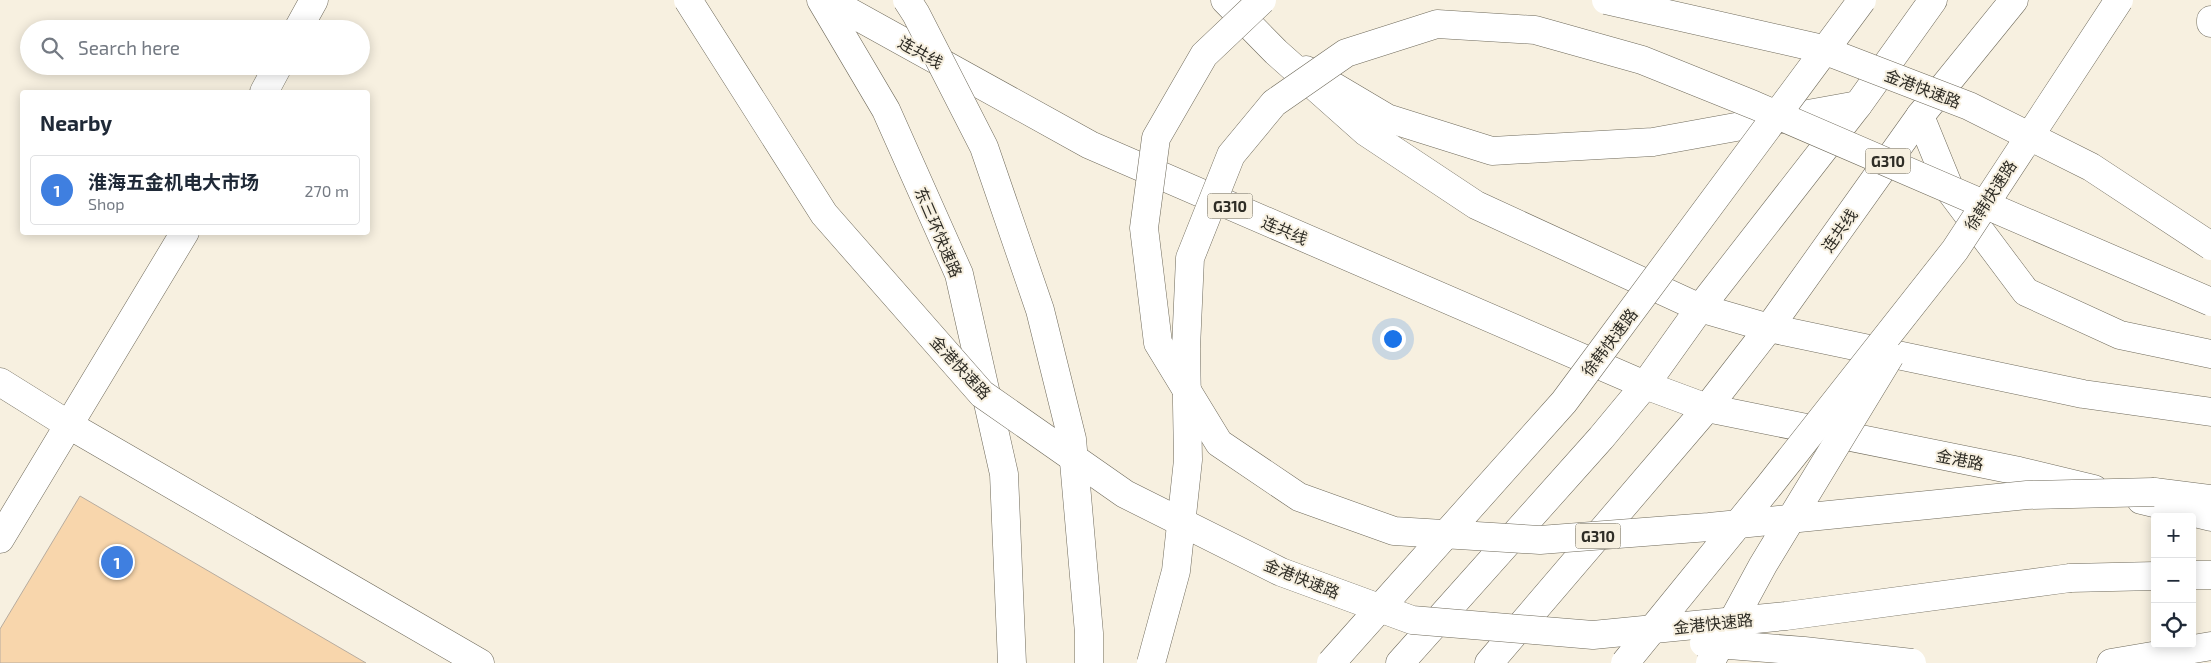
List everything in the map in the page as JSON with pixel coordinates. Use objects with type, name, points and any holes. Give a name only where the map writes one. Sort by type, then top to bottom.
[{"type":"main road","points":[[303,20],[314,0]]},
{"type":"main road","name":"金港快速路","points":[[688,0],[824,214],[982,394],[1125,494],[1281,572],[1412,620],[1593,635],[1786,616],[2070,578],[2151,576]]},
{"type":"main road","name":"东三环快速路","points":[[821,0],[886,110],[959,274],[1004,474],[1012,663]]},
{"type":"main road","name":"连共线","points":[[828,0],[1090,145],[1645,385],[1708,408],[1769,328],[1920,116],[2014,0]]},
{"type":"main road","points":[[907,0],[984,147],[1040,310],[1072,439],[1089,633],[1089,663]]},
{"type":"main road","points":[[1225,0],[1276,52],[1366,132],[1476,205],[1700,308],[1769,328],[2083,394],[2211,412]]},
{"type":"main road","points":[[1262,0],[1204,55],[1156,138],[1144,228],[1158,343],[1219,443],[1300,497],[1394,531],[1540,540],[1719,526],[2026,495],[2154,492],[2211,499]]},
{"type":"main road","name":"金港快速路","points":[[1606,0],[1818,48],[1969,106],[2091,167],[2211,246]]},
{"type":"main road","name":"徐韩快速路","points":[[1330,663],[1564,402],[1862,0]]},
{"type":"main road","points":[[1400,663],[1601,438],[1645,385],[1700,308],[1858,105],[1933,0]]},
{"type":"main road","name":"徐韩快速路","points":[[1625,663],[1769,486],[1955,250],[2119,0]]},
{"type":"main road","points":[[1151,663],[1176,571],[1188,460],[1186,348],[1190,258],[1231,155],[1274,103],[1346,53],[1437,24],[1535,30],[1642,60],[1763,109],[2211,302]]},
{"type":"main road","points":[[1276,52],[1387,118],[1492,151],[1653,142],[1858,105]]},
{"type":"main road","points":[[265,90],[273,75]]},
{"type":"main road","points":[[1920,116],[1951,192],[2026,292],[2120,335],[2211,354]]},
{"type":"main road","points":[[0,539],[183,235]]},
{"type":"main road","points":[[1710,663],[1763,565],[1955,250]]},
{"type":"main road","points":[[0,382],[69,426],[480,663]]},
{"type":"main road","name":"金港路","points":[[1708,408],[2019,471],[2211,517]]},
{"type":"main road","name":"G310","points":[[1489,663],[1708,408]]},
{"type":"main road","points":[[2196,575],[2211,575]]},
{"type":"main road","points":[[1593,635],[1804,651],[1912,663]]},
{"type":"main road","points":[[2111,663],[2211,646]]},
{"type":"building","points":[[80,496],[366,663],[0,663],[0,629]]},
{"type":"place","name":"淮海五金机电大市场","points":[[117,562]]}]
